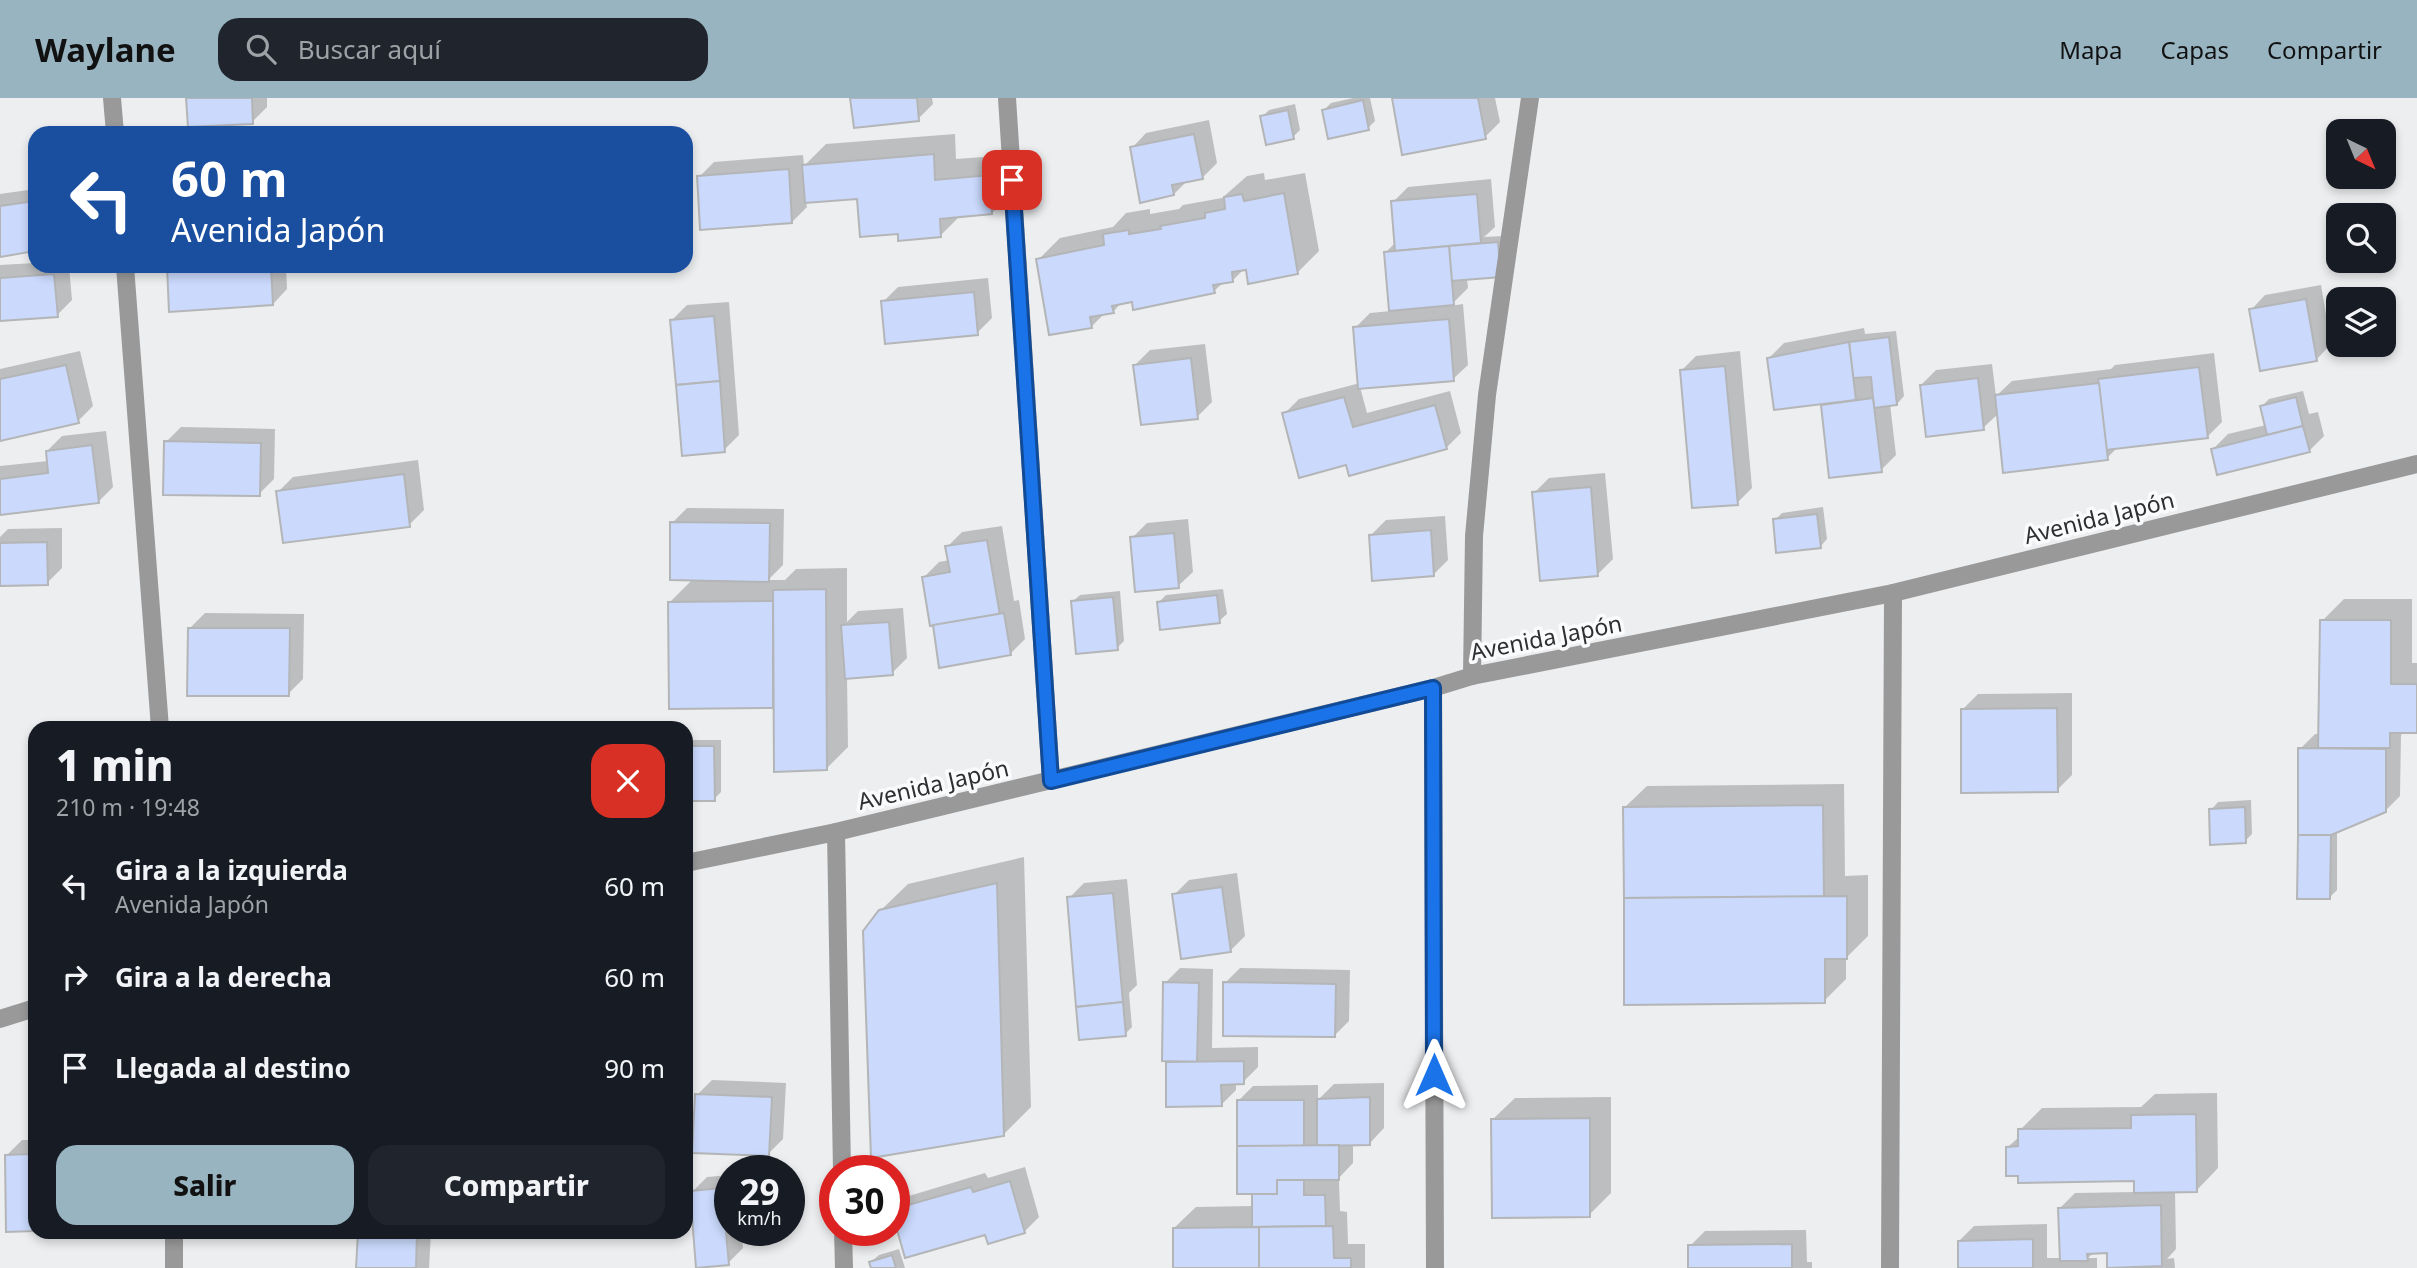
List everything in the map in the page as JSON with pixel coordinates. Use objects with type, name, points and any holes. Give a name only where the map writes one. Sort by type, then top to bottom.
[{"type":"street","points":[[112,98],[114,126]]},
{"type":"street","points":[[1007,98],[1051,781]]},
{"type":"street","points":[[1472,676],[1474,536],[1487,395],[1530,98]]},
{"type":"street","points":[[126,273],[159,721]]},
{"type":"street","name":"Avenida Japón","points":[[693,862],[836,832],[1051,781],[1433,688],[1472,676],[1893,593],[2417,464]]},
{"type":"street","points":[[1890,1268],[1893,593]]},
{"type":"street","points":[[1433,688],[1435,1268]]},
{"type":"street","points":[[836,832],[842,1155]]},
{"type":"street","points":[[0,1018],[28,1010]]},
{"type":"street","points":[[173,1268],[174,1239]]},
{"type":"street","points":[[844,1246],[844,1268]]},
{"type":"building","points":[[186,98],[252,98],[253,124],[188,126]]},
{"type":"building","points":[[850,98],[917,98],[919,121],[854,128]]},
{"type":"building","points":[[1392,98],[1478,98],[1486,139],[1402,155]]},
{"type":"building","points":[[1363,100],[1369,130],[1328,139],[1322,110]]},
{"type":"building","points":[[1288,110],[1294,139],[1266,145],[1260,116]]},
{"type":"building","points":[[1194,134],[1203,179],[1172,185],[1174,195],[1140,203],[1130,147]]},
{"type":"building","points":[[934,154],[935,180],[990,175],[992,214],[940,219],[941,237],[898,241],[898,234],[860,237],[857,199],[805,203],[802,165]]},
{"type":"building","points":[[789,169],[792,223],[700,230],[697,176]]},
{"type":"building","points":[[1284,193],[1298,274],[1248,284],[1246,270],[1232,272],[1233,282],[1213,285],[1215,293],[1133,310],[1132,302],[1112,306],[1114,313],[1090,317],[1092,328],[1049,335],[1036,259],[1104,245],[1103,234],[1129,230],[1129,234],[1161,229],[1160,226],[1205,218],[1205,213],[1225,209],[1224,197],[1242,194],[1244,201]]},
{"type":"building","points":[[1477,194],[1481,243],[1395,251],[1391,201]]},
{"type":"building","points":[[28,202],[28,252],[0,257],[0,206]]},
{"type":"building","points":[[1498,242],[1501,277],[1451,281],[1449,246]]},
{"type":"building","points":[[1449,246],[1454,305],[1389,311],[1384,252]]},
{"type":"building","points":[[167,273],[271,273],[273,305],[169,312]]},
{"type":"building","points":[[54,274],[58,317],[0,321],[0,278]]},
{"type":"building","points":[[974,292],[978,335],[885,344],[881,301]]},
{"type":"building","points":[[2306,299],[2317,361],[2260,371],[2249,309]]},
{"type":"building","points":[[714,316],[720,381],[676,385],[670,320]]},
{"type":"building","points":[[1449,319],[1454,381],[1358,389],[1353,327]]},
{"type":"building","points":[[1889,337],[1897,405],[1874,408],[1871,377],[1853,378],[1849,342]]},
{"type":"building","points":[[1849,342],[1856,400],[1774,410],[1767,358]]},
{"type":"building","points":[[1191,358],[1198,419],[1141,425],[1133,365]]},
{"type":"building","points":[[66,365],[79,423],[0,441],[0,379]]},
{"type":"building","points":[[1725,366],[1738,505],[1692,508],[1680,370]]},
{"type":"building","points":[[2199,367],[2208,438],[2106,450],[2098,379]]},
{"type":"building","points":[[1978,378],[1984,430],[1926,437],[1920,385]]},
{"type":"building","points":[[720,381],[725,452],[682,456],[676,385]]},
{"type":"building","points":[[2099,383],[2108,460],[2003,473],[1995,395]]},
{"type":"building","points":[[1344,397],[1353,427],[1435,405],[1447,449],[1349,476],[1346,465],[1299,478],[1282,413]]},
{"type":"building","points":[[2296,397],[2303,426],[2267,435],[2260,406]]},
{"type":"building","points":[[1873,398],[1882,472],[1829,478],[1821,405]]},
{"type":"building","points":[[2303,426],[2310,452],[2217,475],[2211,449]]},
{"type":"building","points":[[164,441],[261,443],[260,496],[163,495]]},
{"type":"building","points":[[92,445],[99,503],[0,515],[0,479],[48,473],[46,451]]},
{"type":"building","points":[[404,474],[410,527],[283,543],[276,491]]},
{"type":"building","points":[[1591,487],[1598,576],[1540,581],[1532,492]]},
{"type":"building","points":[[1817,514],[1821,548],[1776,553],[1773,519]]},
{"type":"building","points":[[670,522],[770,523],[769,582],[670,580]]},
{"type":"building","points":[[1431,530],[1434,576],[1372,581],[1369,535]]},
{"type":"building","points":[[1174,533],[1179,588],[1135,592],[1130,537]]},
{"type":"building","points":[[987,540],[1000,615],[930,626],[922,577],[950,572],[945,546]]},
{"type":"building","points":[[47,542],[48,585],[0,586],[0,543]]},
{"type":"building","points":[[826,589],[827,770],[774,772],[773,590]]},
{"type":"building","points":[[1217,595],[1220,623],[1160,630],[1157,602]]},
{"type":"building","points":[[1113,597],[1118,650],[1076,654],[1071,601]]},
{"type":"building","points":[[773,601],[773,708],[669,709],[668,602]]},
{"type":"building","points":[[1004,613],[1011,655],[939,668],[933,625]]},
{"type":"building","points":[[2320,620],[2391,620],[2391,684],[2417,684],[2417,733],[2390,733],[2390,748],[2318,748]]},
{"type":"building","points":[[889,622],[893,675],[845,679],[841,625]]},
{"type":"building","points":[[188,628],[290,628],[289,696],[187,696]]},
{"type":"building","points":[[2057,708],[2058,792],[1961,793],[1961,709]]},
{"type":"building","points":[[693,746],[714,746],[715,801],[693,801]]},
{"type":"building","points":[[2298,748],[2386,749],[2386,812],[2331,835],[2298,835]]},
{"type":"building","points":[[1823,805],[1824,897],[1624,898],[1623,807]]},
{"type":"building","points":[[2245,807],[2246,843],[2210,845],[2209,809]]},
{"type":"building","points":[[2298,835],[2331,835],[2330,899],[2297,899]]},
{"type":"building","points":[[997,883],[1004,1136],[889,1155],[871,1155],[863,931],[879,910]]},
{"type":"building","points":[[1222,887],[1231,952],[1181,959],[1172,894]]},
{"type":"building","points":[[1113,893],[1123,1002],[1076,1007],[1067,897]]},
{"type":"building","points":[[1847,896],[1847,959],[1825,959],[1825,1003],[1624,1005],[1624,898]]},
{"type":"building","points":[[1163,982],[1199,983],[1197,1062],[1162,1061]]},
{"type":"building","points":[[1223,982],[1336,984],[1335,1037],[1223,1036]]},
{"type":"building","points":[[1123,1002],[1126,1036],[1079,1040],[1076,1007]]},
{"type":"building","points":[[1244,1061],[1244,1084],[1221,1085],[1222,1106],[1166,1107],[1166,1062]]},
{"type":"building","points":[[695,1094],[772,1097],[769,1155],[693,1153]]},
{"type":"building","points":[[1370,1097],[1370,1145],[1317,1146],[1317,1099]]},
{"type":"building","points":[[1237,1100],[1304,1100],[1304,1146],[1237,1146]]},
{"type":"building","points":[[2196,1114],[2197,1192],[2134,1193],[2134,1181],[2018,1183],[2018,1176],[2006,1176],[2006,1147],[2018,1146],[2018,1129],[2131,1128],[2131,1115]]},
{"type":"building","points":[[1590,1118],[1590,1217],[1492,1218],[1491,1119]]},
{"type":"building","points":[[1339,1145],[1339,1180],[1277,1180],[1277,1194],[1237,1194],[1237,1146]]},
{"type":"building","points":[[28,1154],[28,1231],[6,1232],[5,1155]]},
{"type":"building","points":[[1277,1180],[1304,1180],[1304,1195],[1325,1195],[1326,1226],[1252,1227],[1252,1194],[1277,1194]]},
{"type":"building","points":[[1010,1181],[1025,1233],[988,1244],[985,1235],[905,1258],[902,1246],[910,1246],[910,1204],[971,1187],[973,1192]]},
{"type":"building","points":[[714,1189],[714,1246],[727,1246],[729,1265],[696,1268],[693,1191]]},
{"type":"building","points":[[2161,1205],[2162,1266],[2107,1268],[2107,1253],[2087,1254],[2088,1261],[2060,1261],[2058,1208]]},
{"type":"building","points":[[1333,1226],[1334,1258],[1351,1258],[1351,1268],[1259,1268],[1259,1227]]},
{"type":"building","points":[[1259,1227],[1259,1268],[1173,1268],[1173,1228]]},
{"type":"building","points":[[358,1239],[417,1239],[416,1268],[356,1268]]},
{"type":"building","points":[[2033,1239],[2033,1268],[1958,1268],[1958,1241]]},
{"type":"building","points":[[1792,1244],[1792,1268],[1688,1268],[1688,1245]]},
{"type":"building","points":[[892,1255],[896,1268],[871,1268],[869,1262]]},
{"type":"route","points":[[1012,180],[1051,781],[1433,688],[1434,1075]]}]
